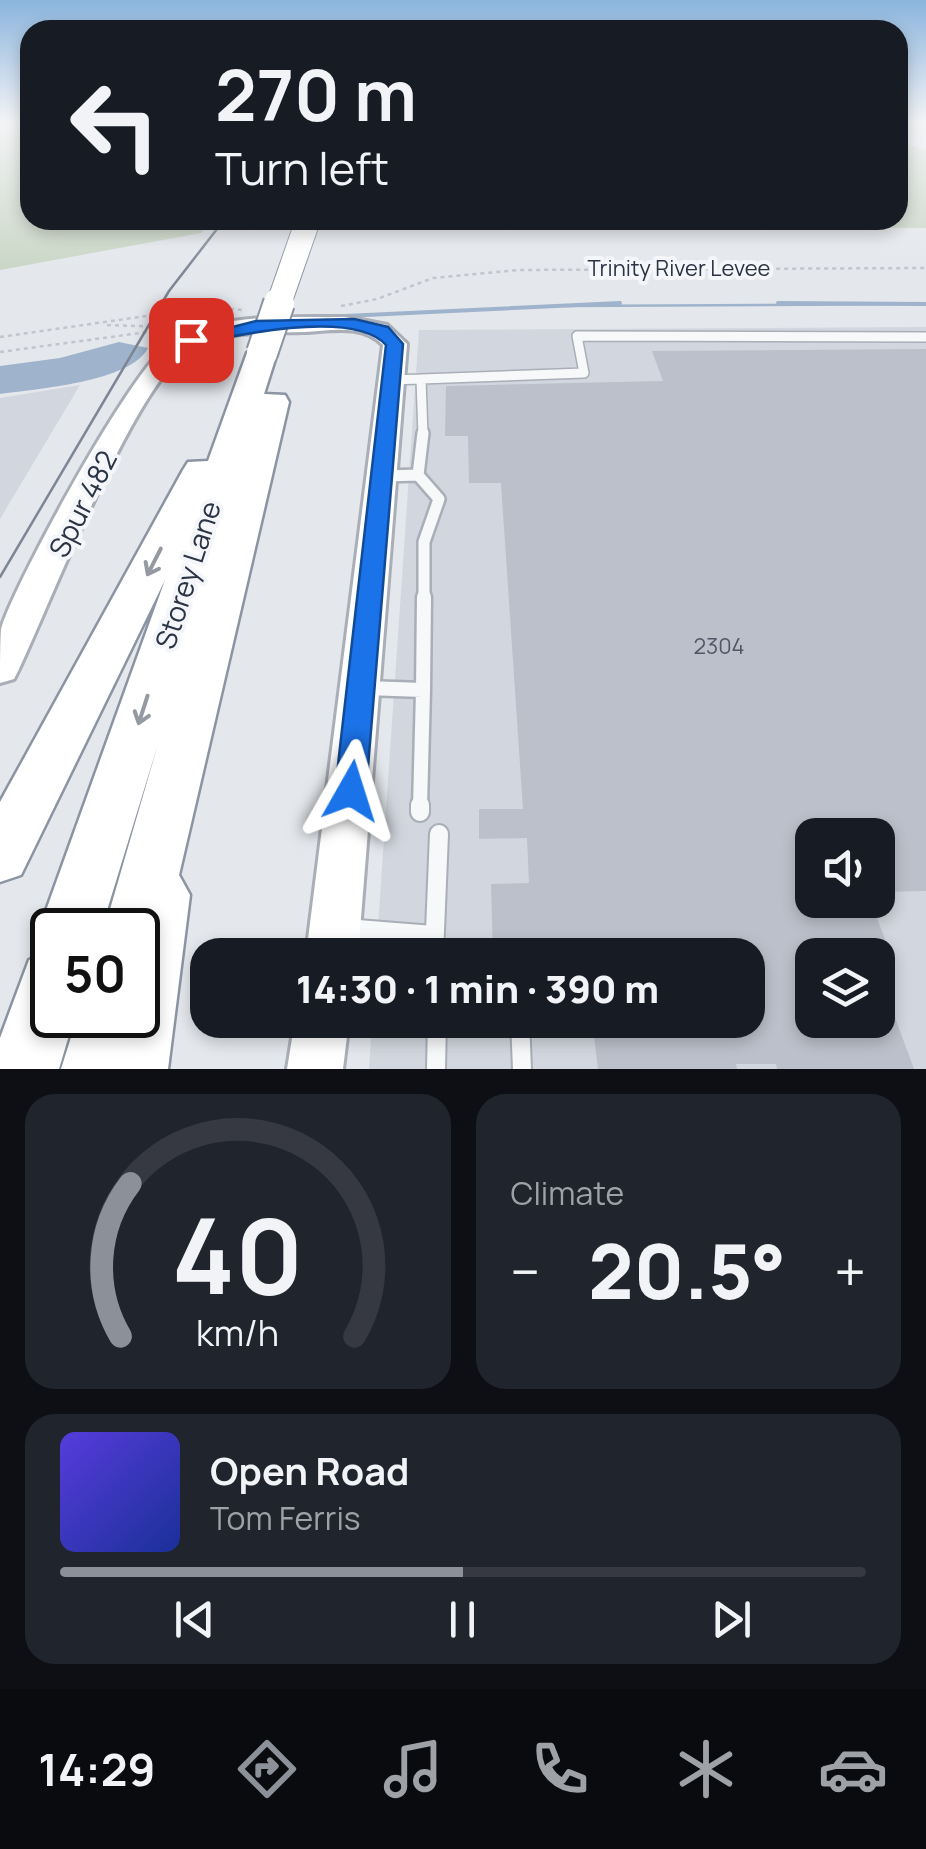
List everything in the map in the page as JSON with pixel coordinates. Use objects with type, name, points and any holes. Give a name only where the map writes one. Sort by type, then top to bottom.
[{"type":"highway","name":"Storey Lane","points":[[78,908],[267,363],[305,230]]},
{"type":"highway","name":"Storey Lane","points":[[140,908],[248,484],[267,363],[322,230]]},
{"type":"highway","points":[[0,857],[204,466],[267,363]]},
{"type":"highway","points":[[133,1069],[156,941],[167,814]]},
{"type":"highway","points":[[24,1069],[34,1038]]},
{"type":"highway","points":[[96,1069],[105,1038]]},
{"type":"main road","points":[[177,338],[256,326],[354,324],[382,331],[395,344],[406,380],[400,476],[362,688],[334,938]]},
{"type":"main road","name":"Spur 482","points":[[0,668],[12,624],[154,368],[177,338]]},
{"type":"main road","points":[[314,1069],[319,1038]]},
{"type":"lane","points":[[406,380],[584,373],[577,336],[926,337]]},
{"type":"lane","points":[[400,476],[439,499],[424,542],[420,812]]},
{"type":"lane","points":[[362,688],[423,690]]},
{"type":"lane","points":[[433,938],[439,834]]},
{"type":"lane","points":[[350,938],[389,928],[433,935]]},
{"type":"lane","points":[[436,1038],[436,1069]]},
{"type":"lane","points":[[521,1038],[522,1069]]},
{"type":"path","name":"Trinity River Levee","points":[[432,278],[586,268],[926,268]]},
{"type":"path","points":[[326,309],[377,299],[432,278]]},
{"type":"path","points":[[0,337],[209,307],[244,310]]},
{"type":"path","points":[[87,325],[177,338]]},
{"type":"path","points":[[0,352],[211,334]]},
{"type":"shaded area","points":[[926,327],[926,1069],[369,1069],[371,1038],[765,1038],[765,938],[377,938],[419,330]]},
{"type":"shaded area","points":[[80,385],[0,519],[0,398]]},
{"type":"green space","points":[[0,172],[20,172],[20,230],[204,230],[201,233],[0,270]]},
{"type":"green space","points":[[908,172],[926,172],[926,228],[908,228]]},
{"type":"water","points":[[119,342],[148,348],[138,360],[103,376],[0,394],[0,366],[60,358]]},
{"type":"building","points":[[926,349],[926,891],[895,892],[895,818],[795,818],[795,918],[877,918],[885,938],[795,938],[795,1038],[895,1038],[895,1017],[914,1069],[777,1069],[776,1064],[736,1064],[737,1069],[598,1069],[594,1038],[765,1038],[765,938],[493,938],[491,884],[529,883],[527,838],[479,839],[479,809],[523,809],[501,483],[469,483],[468,436],[445,436],[446,386],[663,381],[652,351]]},
{"type":"waterway","points":[[324,317],[620,303]]},
{"type":"waterway","points":[[565,306],[926,304],[778,303]]},
{"type":"waterway","points":[[199,324],[228,323]]},
{"type":"tram line","points":[[0,577],[169,291],[216,230]]},
{"type":"route","points":[[191,340],[256,326],[354,324],[382,331],[395,344],[351,791]]}]
